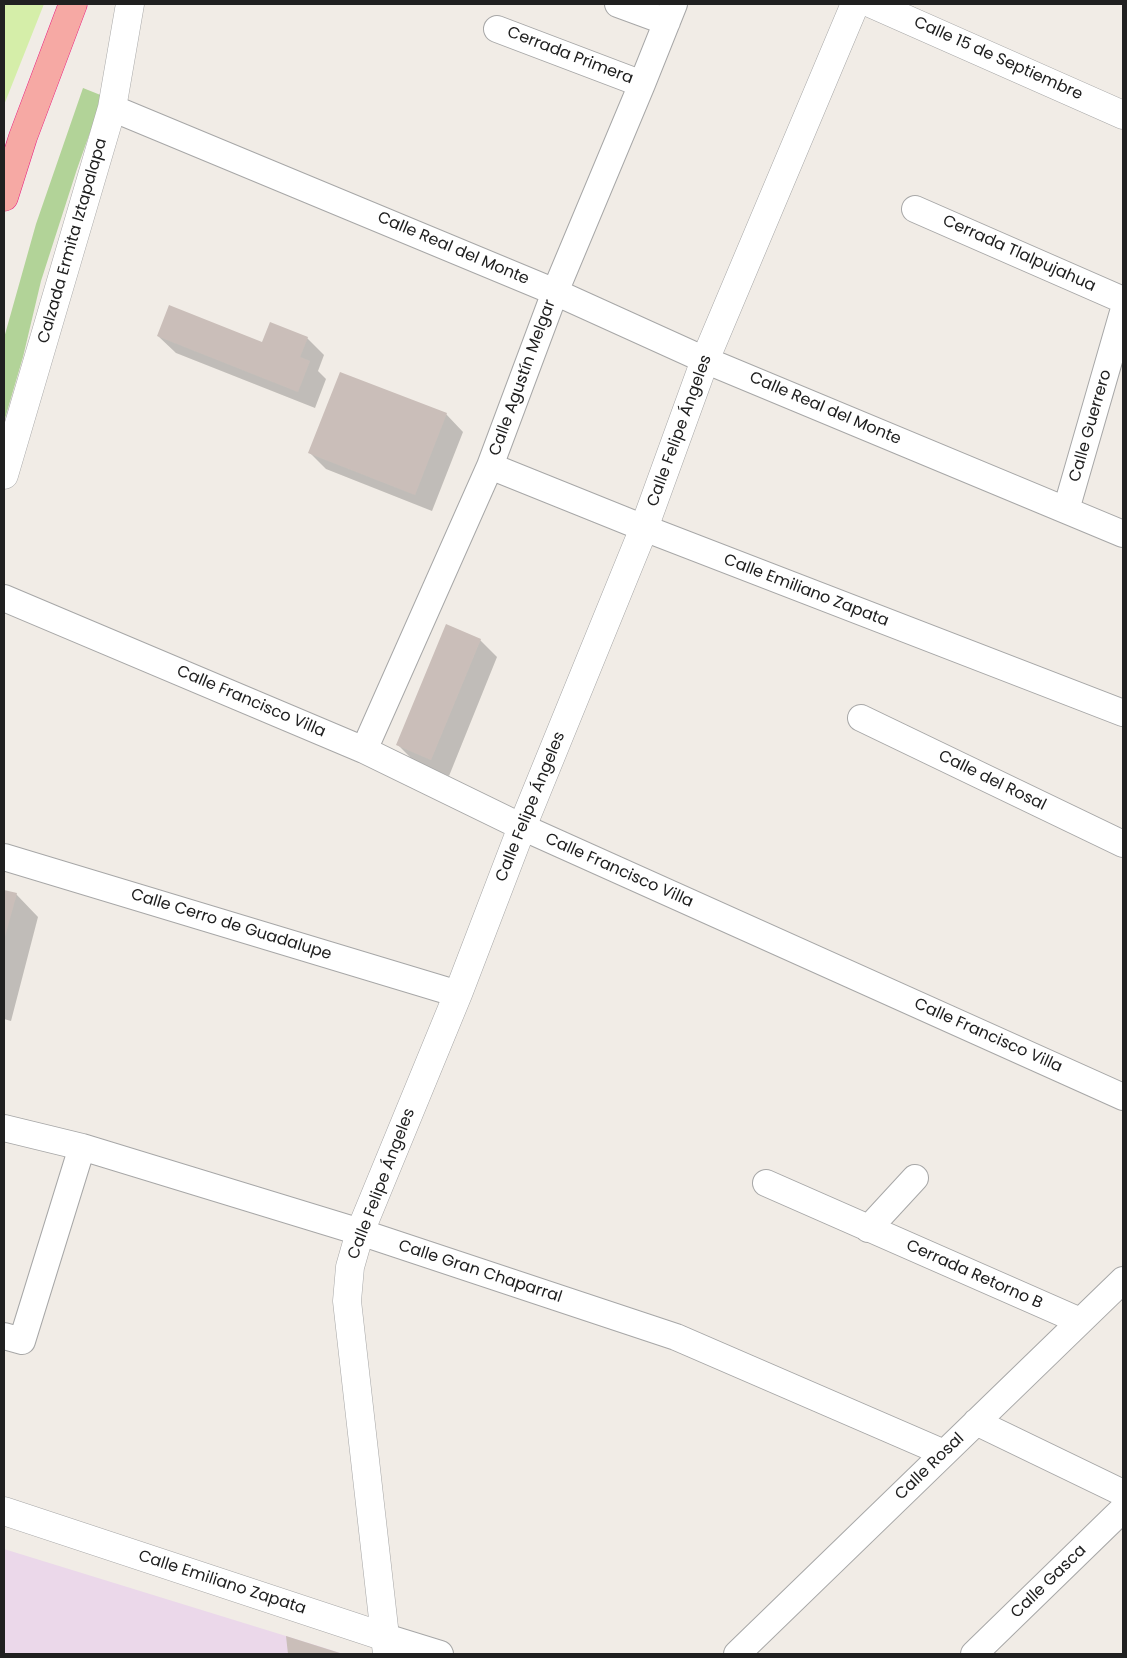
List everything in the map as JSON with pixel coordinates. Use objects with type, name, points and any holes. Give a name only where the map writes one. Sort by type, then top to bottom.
[{"type":"highway","points":[[4,197],[23,136],[73,4]]},
{"type":"street","name":"Calzada Ermita Iztapalapa","points":[[4,475],[112,108],[130,4]]},
{"type":"street","points":[[618,4],[670,13]]},
{"type":"street","name":"Calle Felipe Ángeles","points":[[386,1646],[347,1301],[350,1267],[360,1232],[458,994],[522,827],[644,528],[706,360],[855,4]]},
{"type":"street","name":"Calle 15 de Septiembre","points":[[872,4],[1123,115]]},
{"type":"street","name":"Calle Agustín Melgar","points":[[364,750],[490,466],[555,292],[670,13]]},
{"type":"street","name":"Cerrada Primera","points":[[497,29],[642,84]]},
{"type":"street","name":"Calle Real del Monte","points":[[112,108],[555,292],[706,360],[1123,534]]},
{"type":"street","name":"Cerrada Tlalpujahua","points":[[915,209],[1123,300]]},
{"type":"street","name":"Calle Guerrero","points":[[1066,510],[1123,312]]},
{"type":"street","name":"Calle Emiliano Zapata","points":[[490,466],[644,528],[1123,714]]},
{"type":"street","name":"Calle Francisco Villa","points":[[4,598],[364,750],[522,827],[1123,1097]]},
{"type":"street","name":"Calle del Rosal","points":[[861,718],[1123,844]]},
{"type":"street","name":"Calle Cerro de Guadalupe","points":[[4,857],[458,994]]},
{"type":"street","name":"Calle Gran Chaparral","points":[[4,1128],[82,1147],[360,1232],[676,1337],[944,1453]]},
{"type":"street","points":[[4,1336],[22,1341],[82,1147]]},
{"type":"street","points":[[868,1229],[915,1178]]},
{"type":"street","name":"Cerrada Retorno B","points":[[766,1183],[1080,1322]]},
{"type":"street","name":"Calle Rosal","points":[[737,1654],[1123,1280]]},
{"type":"street","points":[[976,1422],[1123,1493]]},
{"type":"street","name":"Calle Gasca","points":[[974,1654],[1123,1509]]},
{"type":"street","name":"Calle Emiliano Zapata","points":[[4,1511],[386,1646],[440,1654]]},
{"type":"shaded area","points":[[4,1549],[286,1636],[344,1654],[4,1654]]},
{"type":"green space","points":[[4,4],[44,4],[4,105]]},
{"type":"green space","points":[[83,88],[103,96],[41,281],[23,357],[4,422],[4,338],[36,224]]},
{"type":"building","points":[[169,305],[262,342],[270,322],[308,337],[300,357],[310,361],[298,392],[157,336]]},
{"type":"building","points":[[340,372],[447,413],[415,495],[308,453]]},
{"type":"building","points":[[446,624],[481,639],[431,760],[396,745]]},
{"type":"building","points":[[4,890],[17,893],[4,940]]},
{"type":"building","points":[[286,1636],[343,1654],[288,1654]]}]
